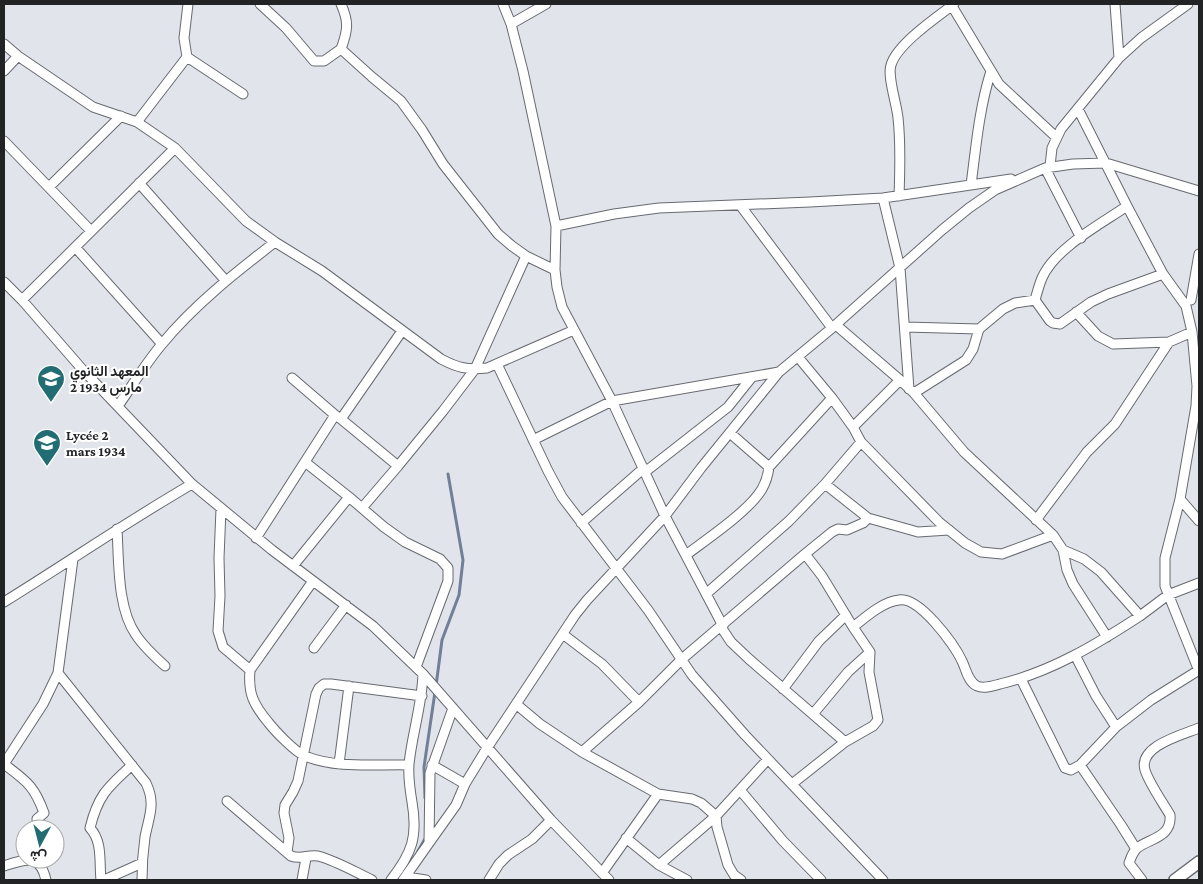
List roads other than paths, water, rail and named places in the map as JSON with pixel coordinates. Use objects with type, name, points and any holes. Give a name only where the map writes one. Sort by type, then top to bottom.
[{"type":"street","points":[[188,4],[184,38],[188,57],[243,94]]},
{"type":"street","points":[[260,4],[286,28],[314,60],[324,61],[341,48],[347,28],[347,18],[341,4]]},
{"type":"street","points":[[503,4],[511,24],[539,139],[556,226],[554,270],[562,308],[612,401],[665,516],[731,642],[845,742]]},
{"type":"street","points":[[511,24],[546,4]]},
{"type":"street","points":[[1115,4],[1119,58]]},
{"type":"street","points":[[1081,238],[1047,167],[1056,137],[1119,58],[1141,38],[1188,4]]},
{"type":"street","points":[[898,196],[900,136],[895,94],[891,80],[891,65],[906,43],[953,5],[991,71],[1009,95],[1056,137]]},
{"type":"street","points":[[4,44],[18,56],[86,103],[137,122],[175,148],[246,221],[275,242],[322,271],[402,331],[449,363],[457,367],[475,369],[496,364],[574,330]]},
{"type":"street","points":[[341,48],[372,77],[402,100],[443,164],[485,219],[512,246],[526,256],[554,270]]},
{"type":"street","points":[[4,71],[18,56]]},
{"type":"street","points":[[137,122],[188,57]]},
{"type":"street","points":[[971,185],[979,117],[991,71]]},
{"type":"street","points":[[1078,109],[1163,274],[1192,301]]},
{"type":"street","points":[[49,187],[122,116]]},
{"type":"street","points":[[4,141],[91,231]]},
{"type":"street","points":[[22,300],[175,148]]},
{"type":"street","points":[[405,879],[456,805],[465,784],[487,748],[564,635],[575,615],[665,516],[779,372],[834,327],[969,208],[995,190],[1021,178],[1047,167],[1106,163],[1199,191]]},
{"type":"street","points":[[556,226],[614,214],[659,208],[882,198],[1021,178]]},
{"type":"street","points":[[139,183],[226,281]]},
{"type":"street","points":[[882,198],[900,268],[912,391]]},
{"type":"street","points":[[740,205],[834,327],[912,391],[964,452],[1053,535],[1063,550],[1067,570],[1073,584],[1107,637]]},
{"type":"street","points":[[1034,300],[1042,277],[1060,254],[1127,206]]},
{"type":"street","points":[[118,406],[162,344],[200,304],[275,242]]},
{"type":"street","points":[[75,248],[162,344]]},
{"type":"street","points":[[1021,679],[1064,768],[1071,770],[1081,767],[1116,727],[1151,700],[1199,670],[1164,586],[1165,558],[1180,499],[1196,406],[1197,386],[1192,332],[1192,301],[1199,254]]},
{"type":"street","points":[[362,508],[443,411],[475,369],[526,256]]},
{"type":"street","points":[[1034,300],[1052,323],[1060,324],[1091,302],[1163,274]]},
{"type":"street","points":[[4,282],[82,369],[192,484],[256,538],[373,626],[416,667],[551,820],[609,880]]},
{"type":"street","points":[[905,327],[978,329],[1009,306],[1015,303],[1034,300]]},
{"type":"street","points":[[1076,312],[1098,336],[1113,344],[1170,342],[1192,332]]},
{"type":"street","points":[[912,391],[966,360],[973,349],[978,329]]},
{"type":"street","points":[[256,538],[305,462],[402,331]]},
{"type":"street","points":[[1036,520],[1087,452],[1115,424],[1170,342]]},
{"type":"street","points":[[798,357],[832,398],[861,442],[949,530],[966,543],[981,552],[1002,554],[1018,546],[1053,535]]},
{"type":"street","points":[[496,364],[562,497],[618,568],[703,689],[882,880]]},
{"type":"street","points":[[533,440],[612,401],[779,372]]},
{"type":"street","points":[[581,523],[645,470],[728,407],[752,377]]},
{"type":"street","points":[[292,378],[398,466]]},
{"type":"street","points":[[852,427],[900,380]]},
{"type":"street","points":[[686,556],[748,505],[762,490],[769,467],[832,398]]},
{"type":"street","points":[[730,433],[769,467]]},
{"type":"street","points":[[706,594],[789,520],[825,484],[861,442]]},
{"type":"street","points":[[305,462],[384,527],[405,542],[440,559],[448,568],[448,581],[416,667]]},
{"type":"street","points":[[4,602],[73,559],[144,511],[192,484]]},
{"type":"street","points":[[825,484],[863,512],[868,518],[918,532],[949,530]]},
{"type":"street","points":[[293,566],[349,497]]},
{"type":"street","points":[[1180,499],[1199,521]]},
{"type":"street","points":[[221,509],[218,631],[223,647],[250,670]]},
{"type":"street","points":[[582,752],[639,702],[682,659],[805,554],[832,532],[838,529],[848,530],[863,523],[868,518]]},
{"type":"street","points":[[117,529],[122,597],[130,624],[136,636],[165,666]]},
{"type":"street","points":[[1063,550],[1092,564],[1140,616]]},
{"type":"street","points":[[792,784],[845,742],[873,726],[878,720],[869,672],[870,652],[822,576],[805,554]]},
{"type":"street","points":[[37,819],[44,812],[37,795],[28,783],[4,764],[43,704],[58,673],[73,559]]},
{"type":"street","points":[[313,580],[250,670],[249,685],[251,698],[276,732],[304,756],[339,764],[409,765]]},
{"type":"street","points":[[853,627],[869,614],[893,601],[904,599],[909,601],[924,612],[948,637],[976,686],[983,688],[991,687],[1021,679],[1075,654],[1107,637],[1168,595],[1199,583]]},
{"type":"street","points":[[314,648],[346,605]]},
{"type":"street","points":[[783,689],[820,641],[846,615]]},
{"type":"street","points":[[564,635],[602,664],[639,702]]},
{"type":"street","points":[[813,714],[848,672],[870,652]]},
{"type":"street","points":[[1075,654],[1096,696],[1116,727]]},
{"type":"street","points":[[58,673],[146,783],[151,793],[152,803],[142,863],[142,880]]},
{"type":"street","points":[[391,880],[403,864],[411,848],[413,838],[413,808],[409,783],[409,765],[422,696],[423,674]]},
{"type":"street","points":[[287,852],[289,838],[284,813],[285,805],[298,781],[314,701],[319,688],[324,684],[332,684],[422,696]]},
{"type":"street","points":[[339,764],[350,686]]},
{"type":"street","points":[[516,704],[582,752],[658,794],[692,799],[700,803],[716,816],[728,865],[734,875],[741,880]]},
{"type":"street","points":[[430,843],[430,774],[451,706]]},
{"type":"street","points":[[1142,880],[1129,862],[1136,849],[1166,831],[1170,821],[1170,816],[1145,770],[1145,758],[1156,746],[1199,728]]},
{"type":"street","points":[[659,865],[716,816],[768,759]]},
{"type":"street","points":[[132,765],[110,785],[98,801],[90,828],[96,834],[100,844],[99,862],[102,880],[142,863]]},
{"type":"street","points":[[432,765],[465,784]]},
{"type":"street","points":[[1081,767],[1136,849]]},
{"type":"street","points":[[740,790],[821,880]]},
{"type":"street","points":[[602,873],[658,794]]},
{"type":"street","points":[[227,801],[287,852],[298,859],[318,856],[352,869],[372,880]]},
{"type":"street","points":[[489,880],[499,864],[508,855],[532,839],[551,820]]},
{"type":"street","points":[[626,838],[659,865],[687,880]]},
{"type":"street","points":[[302,880],[306,858]]},
{"type":"street","points":[[1175,880],[1199,862]]},
{"type":"street","points":[[405,879],[426,880]]},
{"type":"waterway","points":[[436,686],[442,640],[459,595],[463,560],[448,474]]},
{"type":"waterway","points":[[425,798],[424,767],[435,692]]},
{"type":"waterway","points":[[418,851],[426,837]]},
{"type":"place","name":"المعهد الثانوي 2 مارس 1934","points":[[51,403]]},
{"type":"place","name":"Lycée 2 mars 1934","points":[[47,467]]}]
